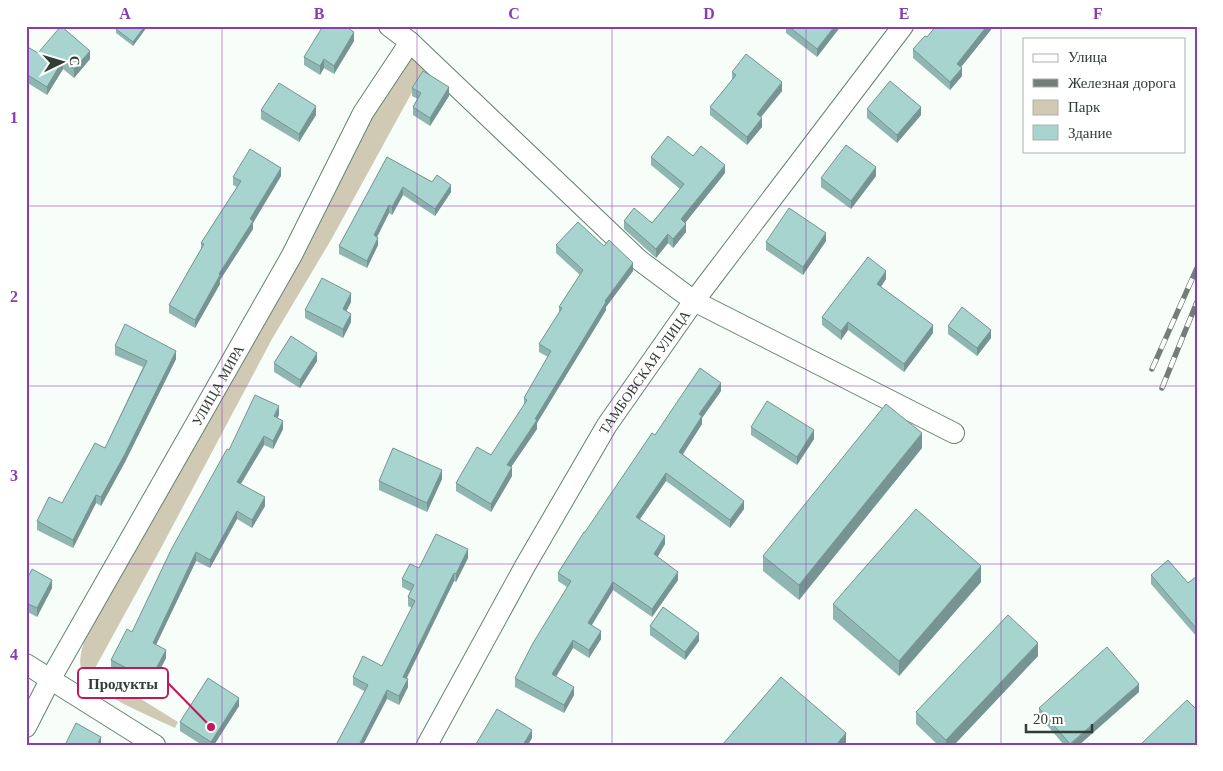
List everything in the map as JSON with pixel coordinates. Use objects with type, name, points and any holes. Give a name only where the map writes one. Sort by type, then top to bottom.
[{"type":"street","points":[[389,26],[410,42],[639,260],[694,300],[954,433]]},
{"type":"street","name":"ТАМБОВСКАЯ УЛИЦА","points":[[427,745],[525,566],[607,425],[694,300],[903,26]]},
{"type":"street","name":"УЛИЦА МИРА","points":[[26,727],[51,678],[292,256],[363,113],[410,42]]},
{"type":"street","points":[[26,664],[155,745]]},
{"type":"green space","points":[[416,57],[427,65],[331,240],[272,339],[94,670],[178,722],[175,728],[111,697],[89,681],[83,674],[80,665],[86,636],[395,71],[411,58]]},
{"type":"building","points":[[61,26],[90,51],[74,69],[63,60],[47,87],[26,74],[26,46],[38,53]]},
{"type":"building","points":[[117,26],[145,26],[133,42],[116,29]]},
{"type":"building","points":[[323,26],[345,26],[354,32],[334,66],[324,59],[320,66],[304,57]]},
{"type":"building","points":[[788,26],[835,26],[817,49]]},
{"type":"building","points":[[936,26],[987,26],[957,64],[962,68],[950,82],[913,49]]},
{"type":"building","points":[[746,54],[782,82],[757,114],[762,118],[747,137],[710,107],[736,75],[732,72]]},
{"type":"building","points":[[423,71],[449,87],[430,118],[413,107],[421,93],[412,88]]},
{"type":"building","points":[[890,81],[921,107],[897,135],[867,109]]},
{"type":"building","points":[[279,83],[316,106],[299,134],[261,110]]},
{"type":"building","points":[[668,136],[693,156],[701,146],[725,165],[681,219],[686,224],[673,239],[668,234],[656,249],[624,221],[634,208],[652,223],[684,184],[651,157]]},
{"type":"building","points":[[846,145],[876,167],[851,201],[821,178]]},
{"type":"building","points":[[250,149],[281,168],[250,219],[253,221],[219,274],[195,320],[169,305],[204,244],[201,243],[241,181],[233,177]]},
{"type":"building","points":[[387,157],[432,182],[437,175],[451,185],[435,209],[403,187],[392,207],[389,205],[374,235],[378,238],[367,261],[339,246]]},
{"type":"building","points":[[789,208],[826,233],[803,267],[766,242]]},
{"type":"building","points":[[578,222],[604,246],[609,240],[633,263],[605,301],[535,419],[537,420],[507,465],[512,467],[491,504],[456,483],[477,447],[491,455],[527,400],[524,398],[551,351],[539,344],[562,308],[559,307],[583,270],[556,245]]},
{"type":"building","points":[[868,257],[886,271],[877,284],[933,325],[904,364],[848,322],[841,331],[822,317]]},
{"type":"building","points":[[322,278],[351,293],[343,309],[351,314],[343,329],[305,310]]},
{"type":"building","points":[[962,307],[991,330],[977,348],[948,326]]},
{"type":"building","points":[[125,324],[176,351],[125,454],[101,497],[96,495],[73,540],[37,521],[49,497],[62,503],[95,443],[105,448],[147,361],[115,346]]},
{"type":"building","points":[[291,336],[317,353],[300,380],[274,363]]},
{"type":"building","points":[[700,368],[721,383],[699,414],[702,416],[679,452],[744,501],[730,520],[666,473],[636,517],[665,536],[654,554],[678,572],[652,609],[613,582],[588,623],[601,631],[589,650],[573,640],[552,674],[574,687],[564,705],[515,678],[533,643],[571,581],[558,573],[652,433],[655,435]]},
{"type":"building","points":[[255,395],[279,406],[274,416],[283,421],[273,441],[264,436],[237,482],[265,497],[252,520],[237,511],[210,560],[196,552],[153,643],[166,650],[150,680],[111,660],[127,629],[132,632],[172,548],[227,449],[229,450]]},
{"type":"building","points":[[767,401],[814,430],[797,457],[751,427]]},
{"type":"building","points":[[886,404],[922,433],[799,585],[763,556]]},
{"type":"building","points":[[393,448],[442,470],[427,503],[379,481]]},
{"type":"building","points":[[916,509],[981,566],[899,661],[833,604]]},
{"type":"building","points":[[436,534],[468,549],[456,574],[454,573],[403,677],[408,679],[399,696],[387,690],[359,745],[336,745],[368,685],[353,677],[363,656],[382,666],[415,601],[408,597],[414,585],[402,579],[410,564],[419,568]]},
{"type":"building","points":[[1168,560],[1188,583],[1197,576],[1197,629],[1151,575]]},
{"type":"building","points":[[32,569],[52,580],[37,608],[26,603],[26,581]]},
{"type":"building","points":[[663,607],[699,633],[685,652],[650,626]]},
{"type":"building","points":[[1008,615],[1038,643],[946,740],[916,712]]},
{"type":"building","points":[[1107,647],[1139,684],[1070,744],[1039,708]]},
{"type":"building","points":[[781,677],[846,733],[836,745],[722,745]]},
{"type":"building","points":[[208,678],[239,698],[211,742],[180,722]]},
{"type":"building","points":[[1187,700],[1197,710],[1197,745],[1140,745]]},
{"type":"building","points":[[497,709],[532,730],[523,745],[476,744]]},
{"type":"building","points":[[76,723],[101,737],[97,745],[65,745]]},
{"type":"railway","points":[[1152,369],[1197,268]]},
{"type":"railway","points":[[1162,388],[1197,302]]},
{"type":"place","name":"Продукты","points":[[211,727]]}]
